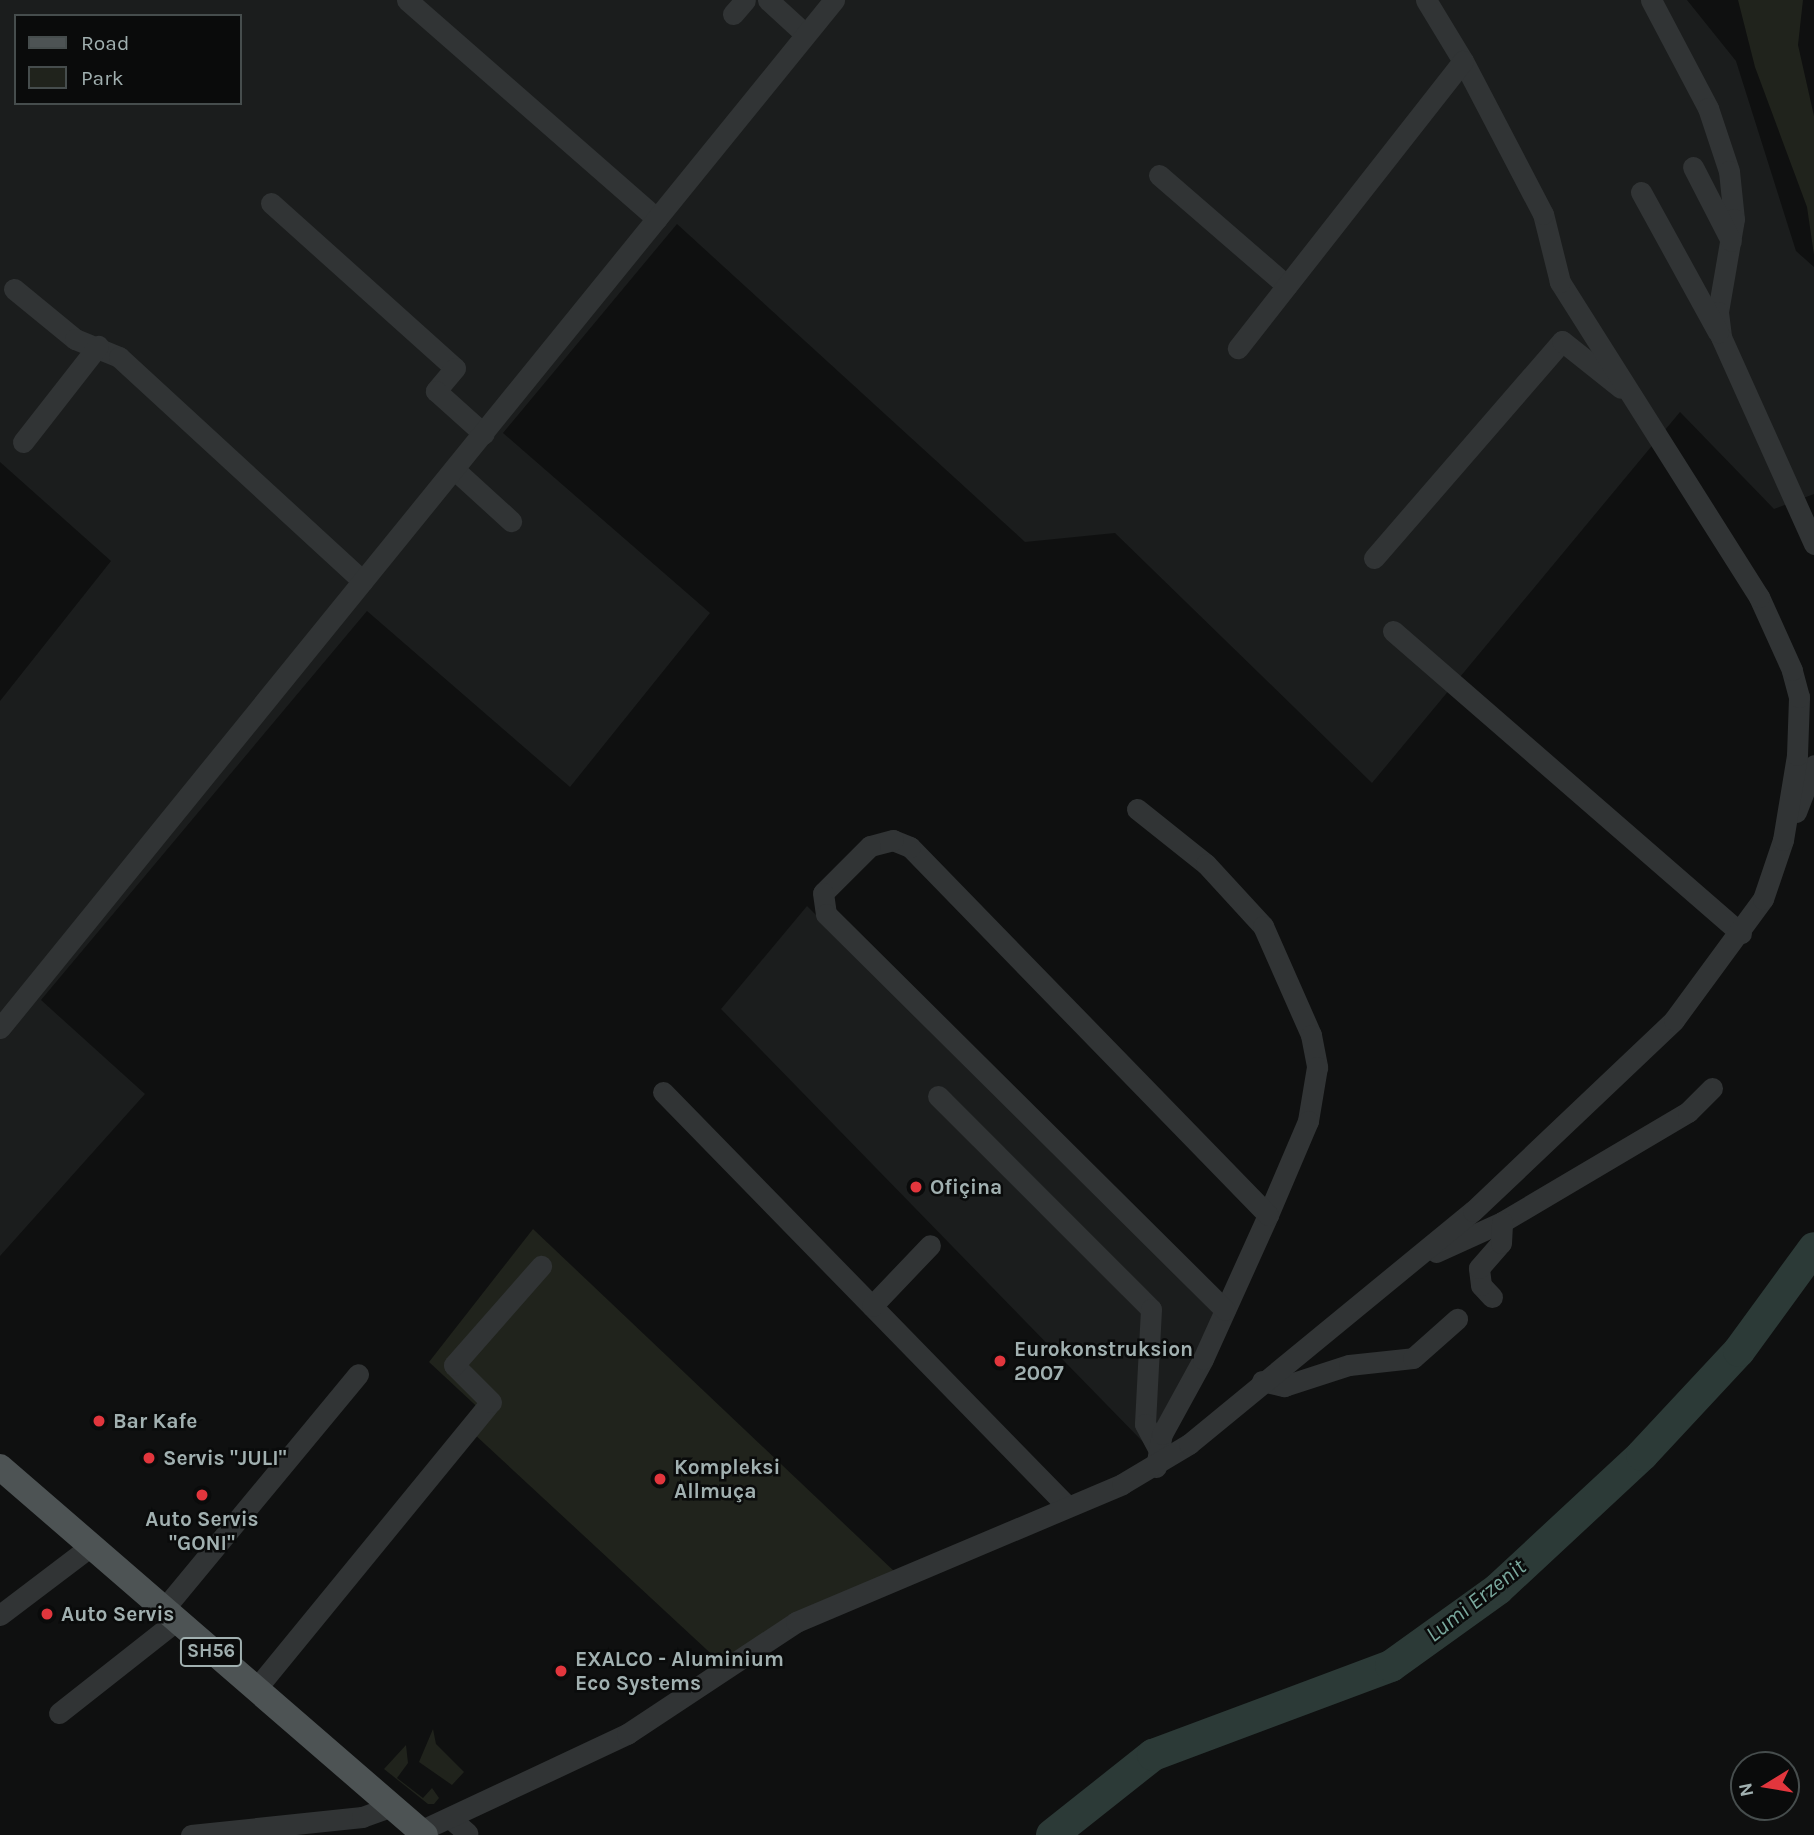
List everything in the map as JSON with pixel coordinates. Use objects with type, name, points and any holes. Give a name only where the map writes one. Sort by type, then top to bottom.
[{"type":"main road","name":"SH56","points":[[0,1467],[423,1833]]},
{"type":"street","points":[[407,0],[657,219]]},
{"type":"street","points":[[768,0],[805,34]]},
{"type":"street","points":[[0,1028],[834,0]]},
{"type":"street","points":[[1426,0],[1463,61],[1542,214],[1560,282],[1759,597],[1792,670],[1801,727],[1783,840]]},
{"type":"street","points":[[1651,0],[1722,143],[1734,197],[1731,241],[1718,312],[1721,337]]},
{"type":"street","points":[[1238,348],[1463,61]]},
{"type":"street","points":[[1693,167],[1731,241]]},
{"type":"street","points":[[1158,175],[1287,286]]},
{"type":"street","points":[[1641,192],[1721,337],[1814,544]]},
{"type":"street","points":[[271,203],[455,368],[436,390],[484,434]]},
{"type":"street","points":[[14,289],[75,339],[98,346],[118,357],[363,581]]},
{"type":"street","points":[[1374,558],[1562,341],[1636,400]]},
{"type":"street","points":[[23,442],[98,346]]},
{"type":"street","points":[[455,470],[511,521]]},
{"type":"street","points":[[1393,631],[1741,933]]},
{"type":"street","points":[[423,1833],[627,1734],[796,1622],[1067,1506],[1157,1459],[1425,1257],[1674,1020],[1741,933],[1763,899],[1783,840],[1814,765]]},
{"type":"street","points":[[1137,809],[1206,864],[1264,926],[1311,1035],[1317,1067],[1308,1121],[1157,1459]]},
{"type":"street","points":[[1225,1310],[832,921],[822,903],[830,885],[878,840],[910,846],[1268,1215]]},
{"type":"street","points":[[1425,1257],[1502,1222],[1688,1112],[1712,1088]]},
{"type":"street","points":[[663,1092],[1067,1506]]},
{"type":"street","points":[[939,1096],[1151,1309],[1145,1424],[1157,1459]]},
{"type":"street","points":[[1492,1297],[1481,1285],[1479,1268],[1501,1243],[1502,1222]]},
{"type":"street","points":[[872,1306],[930,1245]]},
{"type":"street","points":[[255,1690],[491,1402],[454,1365],[541,1266]]},
{"type":"street","points":[[1262,1381],[1284,1386],[1349,1364],[1413,1358],[1457,1318]]},
{"type":"street","points":[[59,1713],[170,1616],[358,1374]]},
{"type":"street","points":[[0,1615],[91,1546]]},
{"type":"street","points":[[191,1835],[260,1830],[362,1817],[392,1806]]},
{"type":"street","points":[[450,1818],[467,1833]]},
{"type":"shaded area","points":[[0,0],[1687,0],[1736,61],[1796,251],[1814,267],[1814,494],[1774,509],[1680,412],[1372,783],[1115,533],[1025,542],[677,224],[503,433],[710,613],[570,787],[367,611],[41,1000],[145,1094],[0,1256],[0,701],[111,561],[0,462]]},
{"type":"shaded area","points":[[807,906],[1220,1317],[1145,1444],[721,1009]]},
{"type":"green space","points":[[1738,0],[1803,0],[1798,45],[1814,116],[1814,255],[1807,207],[1755,67]]},
{"type":"green space","name":"Kompleksi Allmuça","points":[[533,1229],[896,1573],[720,1662],[473,1433],[487,1416],[429,1362]]},
{"type":"green space","points":[[433,1729],[436,1744],[464,1772],[452,1785],[419,1762]]},
{"type":"green space","points":[[406,1745],[408,1763],[397,1778],[423,1798],[432,1788],[439,1798],[434,1804],[428,1804],[384,1769]]},
{"type":"waterway","name":"Lumi Erzenit","points":[[1052,1835],[1153,1755],[1391,1666],[1498,1589],[1642,1455],[1739,1351],[1814,1248]]},
{"type":"place","name":"Ofiçina","points":[[916,1187]]},
{"type":"place","name":"Eurokonstruksion 2007","points":[[1000,1361]]},
{"type":"place","name":"Bar Kafe","points":[[99,1421]]},
{"type":"place","name":"Servis \"JULI\"","points":[[149,1458]]},
{"type":"place","name":"Kompleksi Allmuça","points":[[660,1479]]},
{"type":"place","name":"Auto Servis \"GONI\"","points":[[202,1495]]},
{"type":"place","name":"Auto Servis","points":[[47,1614]]},
{"type":"place","name":"EXALCO - Aluminium Eco Systems","points":[[561,1671]]}]
